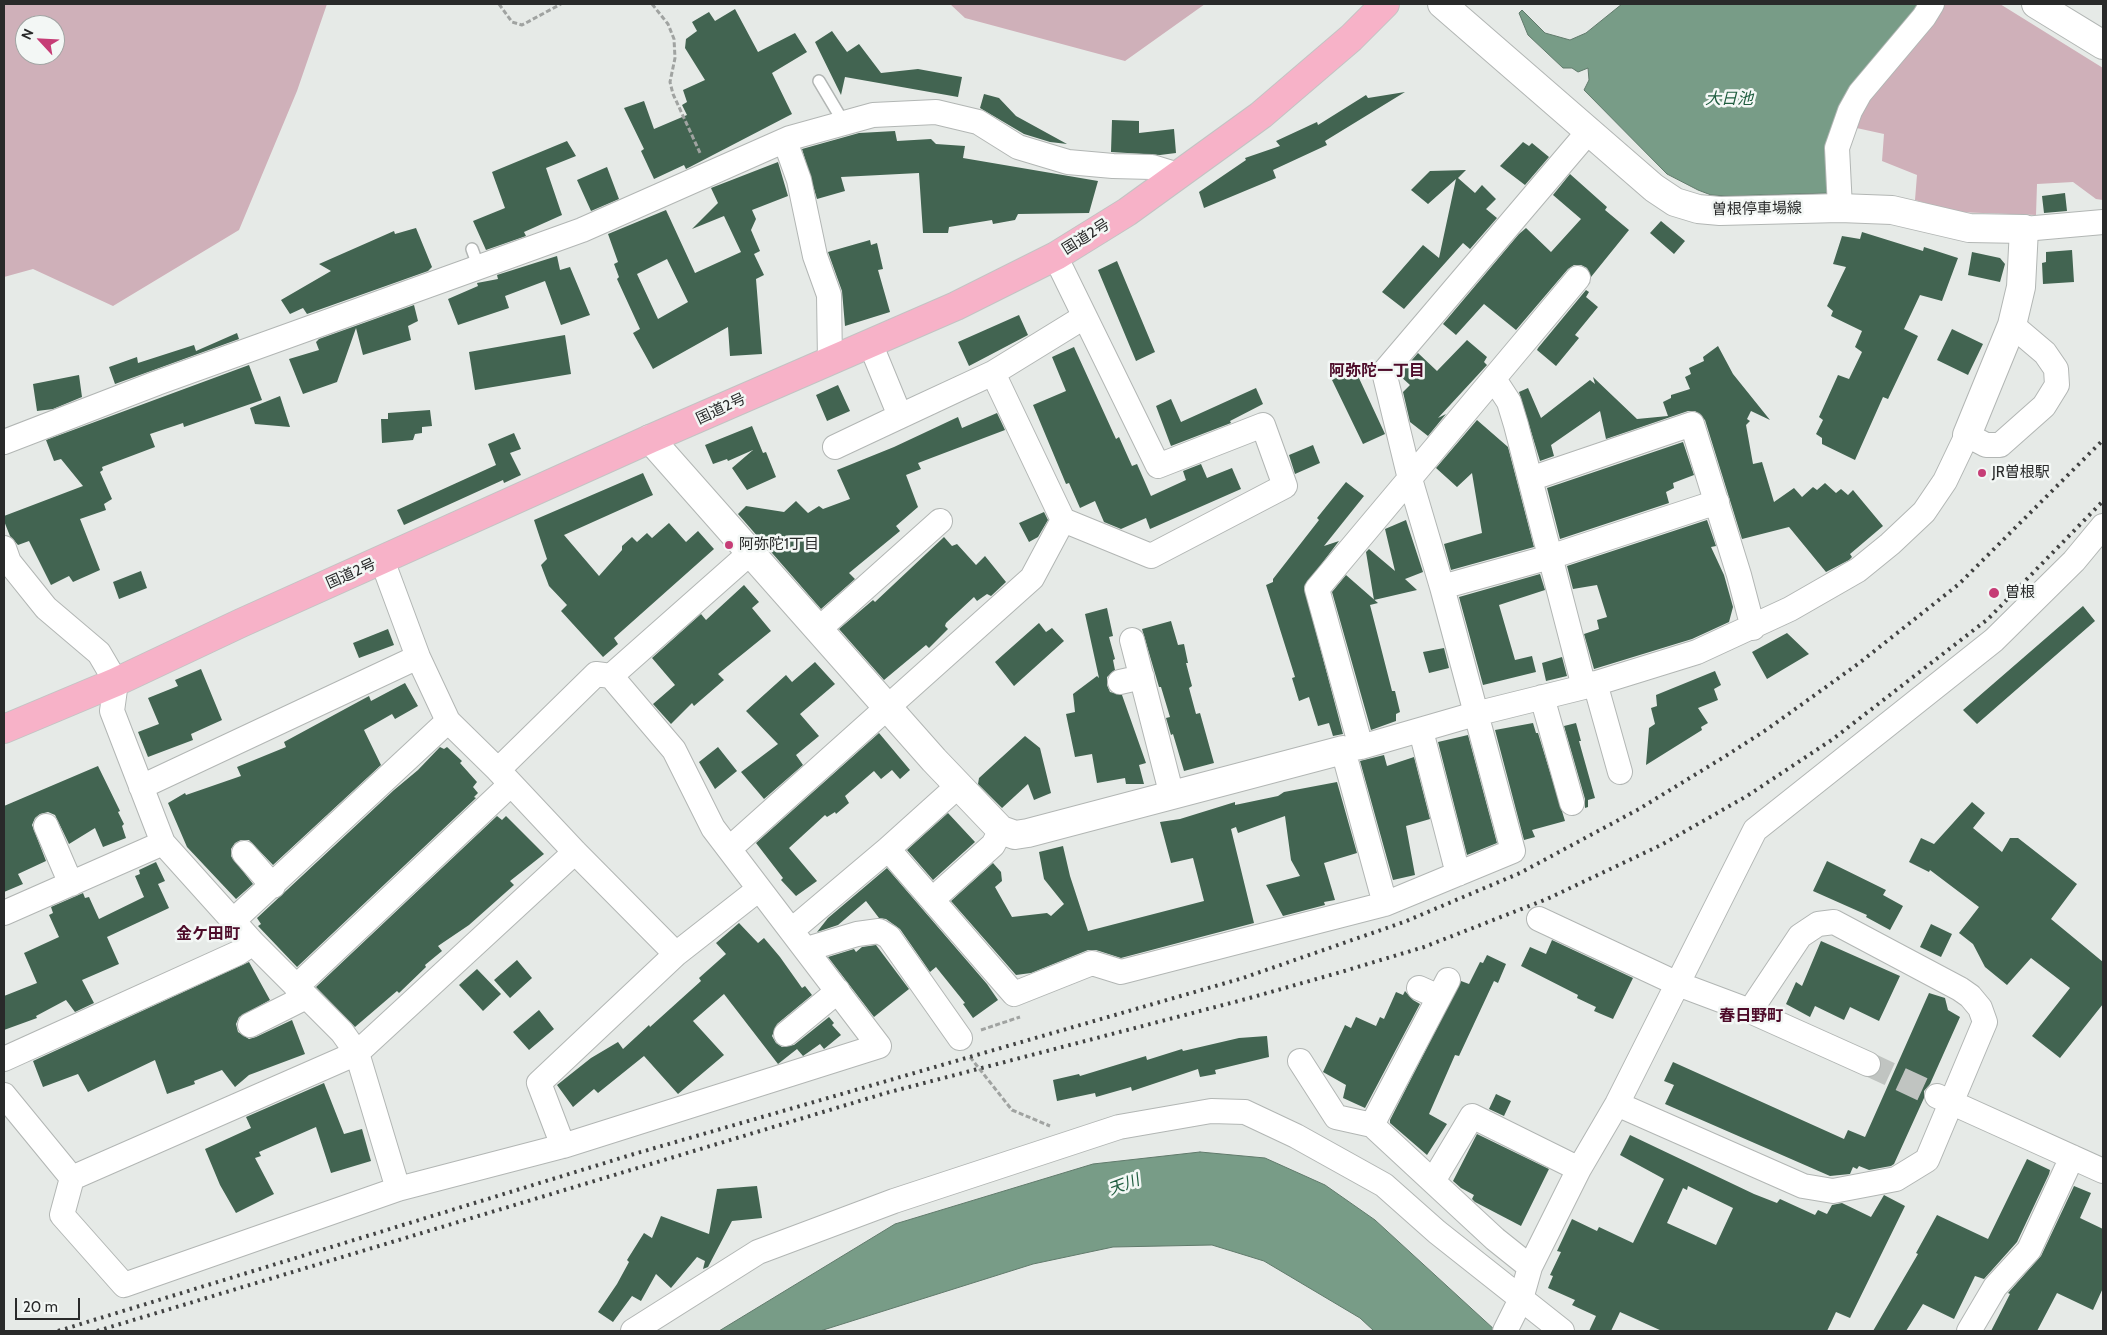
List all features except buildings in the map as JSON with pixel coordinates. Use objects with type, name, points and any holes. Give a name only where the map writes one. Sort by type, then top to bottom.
[{"type":"highway","name":"国道2号","points":[[4,729],[116,682],[650,440],[956,306],[1056,256],[1127,212],[1261,115],[1352,38],[1385,4]]},
{"type":"street","name":"曽根停車場線","points":[[1442,4],[1654,188],[1675,202],[1698,209],[1720,211],[1840,208],[1892,210],[1969,228],[2024,229]]},
{"type":"street","points":[[1840,208],[1837,148],[1850,111],[1860,93],[1924,17],[1932,4]]},
{"type":"street","points":[[2036,4],[2103,45]]},
{"type":"street","points":[[4,442],[475,258],[582,230],[785,141],[872,115],[936,112],[978,122],[1018,146],[1068,162],[1152,167],[1178,175]]},
{"type":"street","points":[[888,849],[1014,994],[1092,963],[1122,972],[1385,904],[1513,852],[1442,587],[1410,479],[1384,372],[1589,131]]},
{"type":"street","points":[[785,141],[798,180],[815,256],[829,294],[830,360]]},
{"type":"street","points":[[650,440],[958,786],[1001,830],[1015,835],[1421,731],[1475,714],[1589,685],[1697,652],[1753,628],[1829,588],[1858,570],[1890,544],[1924,512],[1945,481],[1967,435],[2012,325],[2021,287],[2024,229],[2103,222]]},
{"type":"street","points":[[993,373],[1063,520],[1151,556],[1285,486],[1263,425],[1158,466],[1062,270]]},
{"type":"street","points":[[1385,904],[1317,590],[1578,278]]},
{"type":"street","points":[[993,373],[900,416],[835,447],[993,373],[1084,317]]},
{"type":"street","points":[[1967,435],[1986,444],[2000,445],[2044,406],[2057,385],[2056,369],[2045,353],[2012,325]]},
{"type":"street","points":[[870,343],[900,416]]},
{"type":"street","points":[[1494,379],[1509,402],[1550,557],[1589,685],[1620,772]]},
{"type":"street","points":[[1530,479],[1692,424],[1753,628]]},
{"type":"street","points":[[1442,587],[1550,557],[1716,502]]},
{"type":"street","points":[[738,841],[1032,578],[1063,520]]},
{"type":"street","points":[[818,630],[940,521]]},
{"type":"street","points":[[1512,1317],[1530,1267],[1578,1169],[1617,1104],[1755,830],[1994,640],[2074,561],[2103,526]]},
{"type":"street","points":[[4,548],[9,562],[46,608],[99,653],[116,682],[112,712],[163,843],[253,943],[342,1032],[357,1053],[398,1189]]},
{"type":"street","points":[[610,676],[750,553]]},
{"type":"street","points":[[382,560],[418,657],[448,721],[505,777],[575,852],[676,954]]},
{"type":"street","points":[[1132,640],[1131,679],[1172,796]]},
{"type":"street","points":[[141,787],[418,657]]},
{"type":"street","points":[[72,1178],[62,1215],[124,1285],[398,1189],[563,1146],[879,1046],[713,828],[674,750],[610,676],[596,674],[505,777],[301,992],[250,1025]]},
{"type":"street","points":[[1542,697],[1572,803]]},
{"type":"street","points":[[234,920],[273,886],[448,721]]},
{"type":"street","points":[[1421,731],[1458,874]]},
{"type":"street","points":[[792,930],[888,849],[958,786]]},
{"type":"street","points":[[46,826],[71,884]]},
{"type":"street","points":[[933,899],[993,845],[1001,830]]},
{"type":"street","points":[[4,913],[163,843]]},
{"type":"street","points":[[72,1178],[357,1053],[575,852]]},
{"type":"street","points":[[244,853],[273,886]]},
{"type":"street","points":[[563,1146],[539,1083],[676,954],[759,889]]},
{"type":"street","points":[[1539,919],[1678,984],[1750,1011],[1868,1064]]},
{"type":"street","points":[[1617,1104],[1804,1186],[1833,1191],[1896,1179],[1927,1160],[1944,1099],[1982,1034],[1985,1022],[1980,1008],[1970,996],[1834,922],[1818,924],[1800,936],[1750,1011]]},
{"type":"street","points":[[807,949],[857,934],[879,931],[889,937],[960,1038]]},
{"type":"street","points":[[4,1059],[238,953],[253,943]]},
{"type":"street","points":[[1372,1126],[1435,988]]},
{"type":"street","points":[[786,1034],[838,991]]},
{"type":"street","points":[[1300,1061],[1336,1117],[1372,1126],[1495,1239],[1530,1267]]},
{"type":"street","points":[[4,1095],[72,1178]]},
{"type":"street","points":[[1944,1099],[2103,1171]]},
{"type":"street","points":[[634,1331],[758,1252],[894,1201],[1119,1127],[1211,1111],[1245,1112],[1296,1136],[1384,1185],[1437,1232],[1512,1317],[1562,1331]]},
{"type":"street","points":[[1432,1181],[1472,1116],[1578,1169]]},
{"type":"street","points":[[1969,1331],[1995,1287],[2030,1250],[2072,1157]]},
{"type":"lane","points":[[819,81],[844,123]]},
{"type":"path","points":[[499,4],[512,22],[522,25],[561,4]]},
{"type":"path","points":[[652,4],[668,24],[674,39],[675,58],[670,82],[673,94],[710,174]]},
{"type":"path","points":[[1014,994],[1028,1014],[960,1038],[964,1047],[988,1081],[1012,1110],[1060,1130],[1077,1141]]},
{"type":"shaded area","points":[[4,4],[327,4],[297,91],[239,230],[113,306],[33,269],[4,277]]},
{"type":"shaded area","points":[[950,4],[1205,4],[1125,61],[965,18]]},
{"type":"shaded area","points":[[1942,4],[2000,4],[2103,68],[2103,200],[2096,199],[2073,182],[2037,184],[2036,215],[1956,212],[1915,200],[1917,175],[1882,161],[1884,134],[1852,127],[1871,94]]},
{"type":"water","name":"大日池","points":[[1622,4],[1922,4],[1883,50],[1830,193],[1727,196],[1711,195],[1667,174],[1584,90],[1589,80],[1588,68],[1578,72],[1572,68],[1563,68],[1528,35],[1519,13],[1522,10],[1545,33],[1570,40],[1586,33]]},
{"type":"water","name":"天川","points":[[1200,1152],[1265,1158],[1325,1185],[1375,1220],[1496,1331],[1374,1331],[1360,1318],[1264,1261],[1212,1245],[1113,1247],[1033,1264],[820,1331],[719,1331],[895,1224],[1093,1164]]},
{"type":"tunnel","points":[[1868,1064],[1937,1096]]},
{"type":"railway","points":[[58,1331],[634,1154],[1243,978],[1404,922],[1520,873],[1639,809],[1724,757],[1766,730],[1858,664],[1959,584],[2103,440]]},
{"type":"railway","points":[[97,1331],[886,1093],[1246,999],[1341,972],[1424,947],[1547,899],[1661,845],[1747,796],[1833,739],[1988,619],[2103,501]]},
{"type":"place","name":"JR曽根駅","points":[[1982,473]]},
{"type":"place","name":"阿弥陀1丁目","points":[[729,545]]},
{"type":"place","name":"曽根","points":[[1994,593]]},
{"type":"district","name":"阿弥陀一丁目","points":[[1377,371]]},
{"type":"district","name":"金ケ田町","points":[[208,934]]},
{"type":"district","name":"春日野町","points":[[1751,1016]]}]
